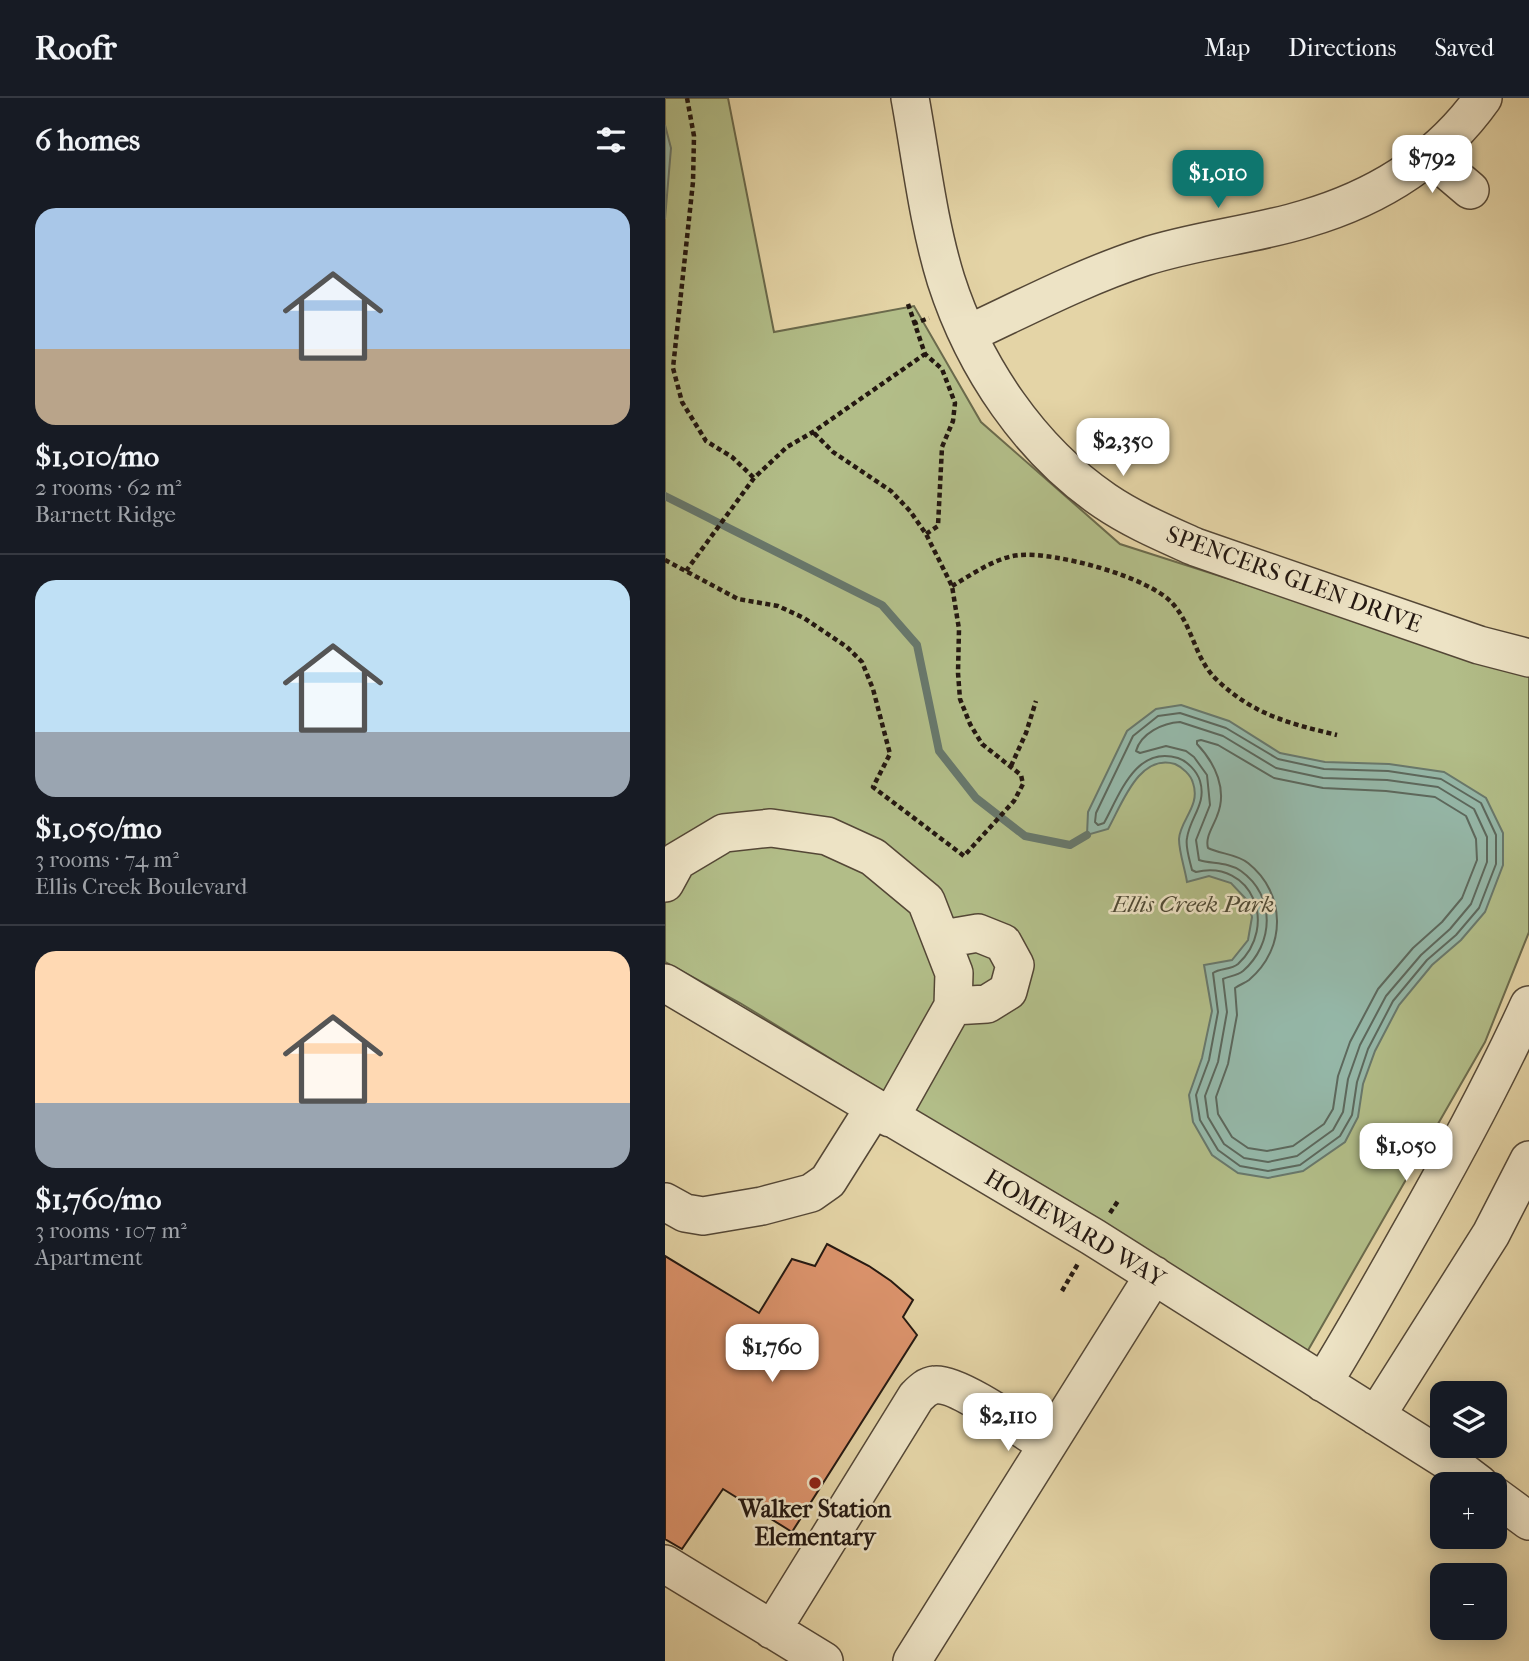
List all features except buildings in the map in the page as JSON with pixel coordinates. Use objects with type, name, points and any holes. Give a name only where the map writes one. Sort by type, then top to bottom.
[{"type":"street","name":"SPENCERS GLEN DRIVE","points":[[910,98],[938,249],[946,280],[968,334],[988,375],[1004,398],[1046,450],[1085,486],[1106,502],[1150,527],[1195,547],[1479,645],[1529,658]]},
{"type":"street","points":[[968,334],[1091,277],[1146,256],[1305,219],[1394,181],[1444,145],[1483,98]]},
{"type":"street","points":[[1430,156],[1470,190]]},
{"type":"street","points":[[665,883],[677,861],[724,833],[771,828],[827,836],[873,857],[926,901],[954,973],[953,1006],[882,1113],[828,1181],[811,1194],[703,1216],[685,1213],[665,1202]]},
{"type":"street","points":[[943,939],[978,933],[1003,943],[1015,965],[1008,991],[987,1004],[953,1006]]},
{"type":"street","name":"HOMEWARD WAY","points":[[665,984],[1093,1237],[1461,1472]]},
{"type":"street","points":[[1322,1383],[1348,1343],[1436,1187],[1500,1069],[1529,1005]]},
{"type":"street","points":[[1375,1416],[1491,1234],[1529,1160]]},
{"type":"street","points":[[912,1661],[1154,1275]]},
{"type":"street","points":[[772,1630],[924,1389],[935,1385],[953,1387],[1047,1445]]},
{"type":"street","points":[[1507,1505],[1529,1521]]},
{"type":"street","points":[[665,1564],[824,1661]]},
{"type":"path","points":[[687,98],[694,136],[693,182],[673,368],[675,381],[682,402],[706,441],[731,457],[754,478]]},
{"type":"path","points":[[908,304],[925,354],[942,369],[955,403],[953,421],[942,447],[938,526],[926,534]]},
{"type":"path","points":[[686,571],[754,478],[787,447],[925,354]]},
{"type":"path","points":[[665,560],[738,599],[778,607],[804,618],[847,647],[862,662],[873,689],[890,754],[873,787],[964,856],[1014,801],[1023,784],[1021,775],[982,744],[960,699],[959,629],[952,586],[926,534],[910,511],[891,491],[833,452],[813,432]]},
{"type":"path","points":[[952,586],[993,563],[1019,555],[1081,563],[1116,573],[1160,593],[1171,602],[1183,616],[1200,660],[1217,680],[1240,699],[1287,723],[1338,735]]},
{"type":"path","points":[[1011,766],[1026,733],[1036,701]]},
{"type":"green space","name":"Ellis Creek Park","points":[[665,98],[728,98],[774,332],[914,306],[981,422],[1120,544],[1529,675],[1529,932],[1485,1042],[1307,1352],[740,1003],[665,962]]},
{"type":"water","points":[[665,125],[671,148],[665,219]]},
{"type":"water","points":[[1181,705],[1229,721],[1280,753],[1325,762],[1389,764],[1444,772],[1486,798],[1503,833],[1503,865],[1485,912],[1461,940],[1432,965],[1399,1005],[1375,1051],[1363,1084],[1358,1117],[1345,1142],[1303,1171],[1268,1178],[1238,1173],[1212,1155],[1193,1122],[1189,1095],[1202,1058],[1212,1011],[1204,965],[1232,960],[1248,940],[1252,917],[1247,900],[1231,883],[1209,876],[1187,882],[1179,839],[1194,799],[1195,791],[1190,777],[1175,764],[1151,766],[1133,783],[1108,829],[1087,835],[1088,812],[1127,731],[1156,709]]},
{"type":"waterway","points":[[665,496],[882,605],[917,645],[939,751],[976,798],[1025,836],[1070,845],[1087,835]]},
{"type":"place","name":"Walker Station Elementary","points":[[815,1483]]}]
